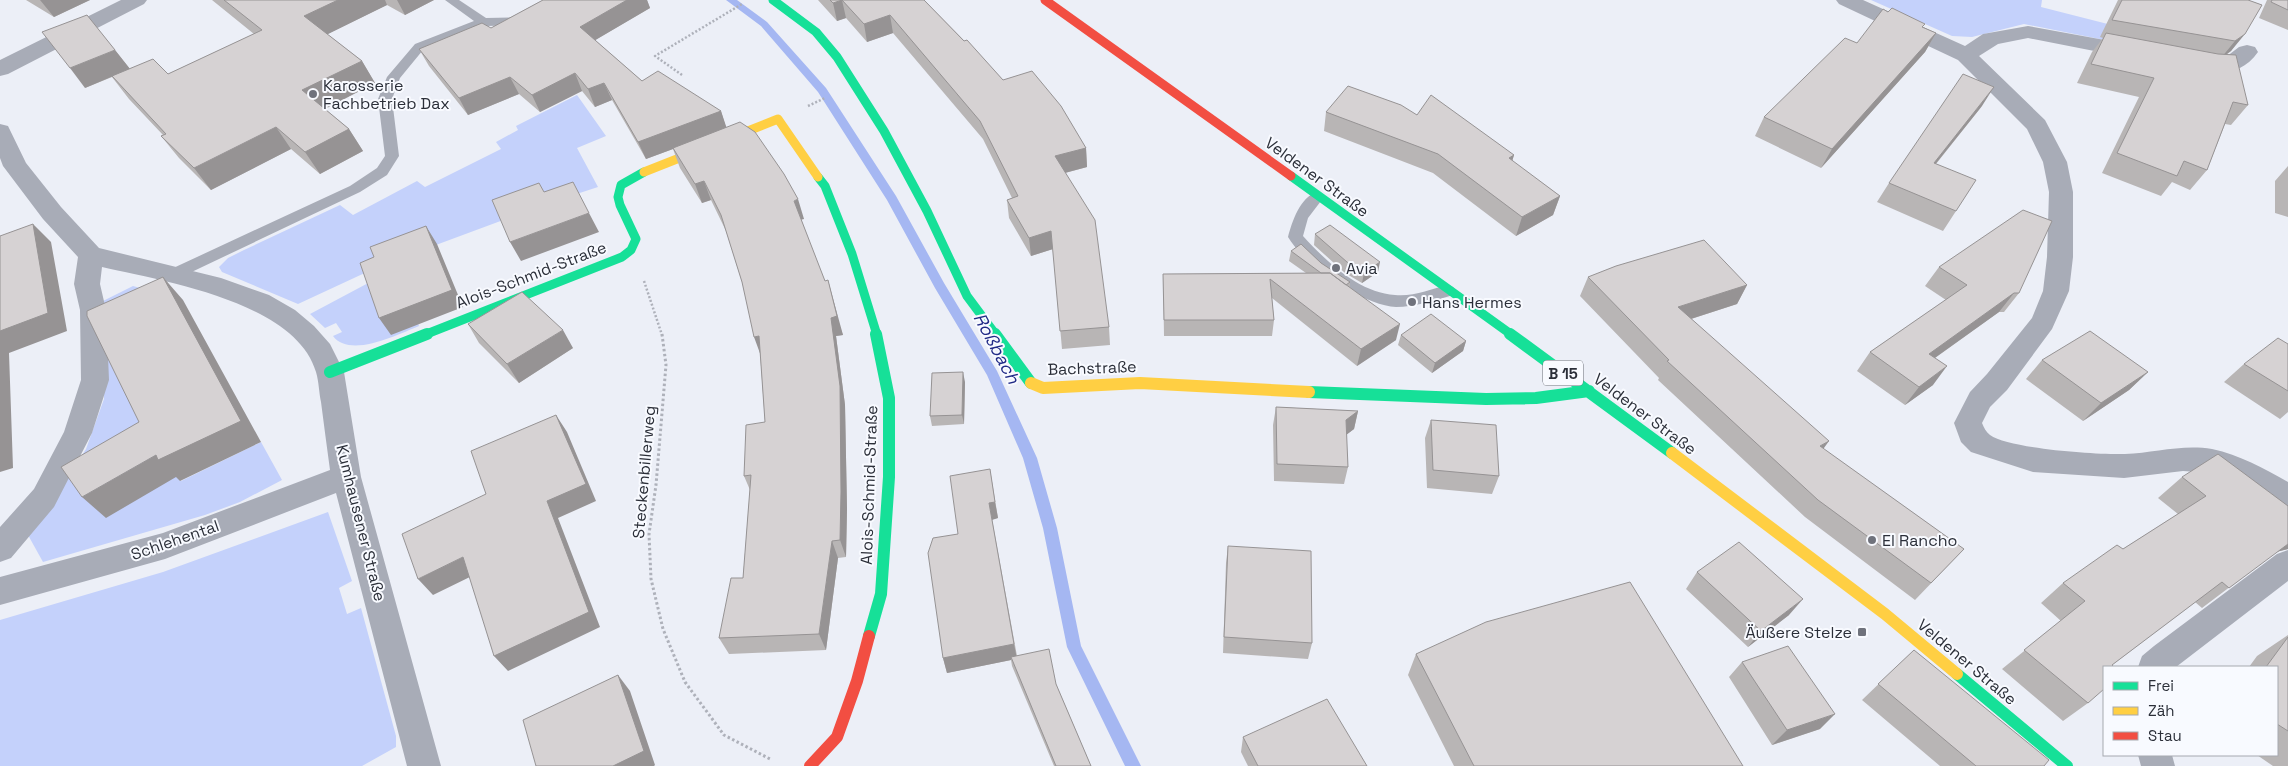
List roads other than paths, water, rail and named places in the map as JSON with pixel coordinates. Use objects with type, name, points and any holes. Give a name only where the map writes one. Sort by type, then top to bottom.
[{"type":"street","points":[[0,68],[137,0]]},
{"type":"street","name":"Bachstraße","points":[[773,0],[816,32],[837,57],[884,131],[927,212],[967,296],[1031,383],[1043,388],[1140,383],[1486,400],[1536,398],[1589,391]]},
{"type":"street","name":"Veldener Straße","points":[[1045,0],[1589,391],[1884,614],[2067,766]]},
{"type":"street","points":[[1846,0],[1966,55],[2037,125],[2055,162],[2061,192],[2060,257],[2056,291],[2043,322],[1997,382],[1980,400],[1968,423],[1971,434],[1981,444],[2033,460],[2124,466],[2183,459],[2211,460],[2239,469],[2288,496]]},
{"type":"street","points":[[1966,55],[1991,39],[2028,32],[2154,56]]},
{"type":"street","points":[[2184,61],[2227,67],[2247,52]]},
{"type":"street","name":"Alois-Schmid-Straße","points":[[330,372],[622,257],[631,250],[636,239],[620,205],[618,197],[621,186],[629,179],[651,168],[778,119],[825,186],[852,254],[875,327],[890,398],[889,477],[881,594],[857,681],[837,738],[810,766]]},
{"type":"street","points":[[0,131],[15,166],[52,213],[91,255],[87,284],[93,310],[95,380],[78,433],[44,498],[0,548]]},
{"type":"street","name":"Kumhausener Straße","points":[[91,255],[174,274],[260,302],[283,314],[305,333],[320,352],[330,372],[346,477],[424,766]]},
{"type":"street","name":"Schlehental","points":[[0,591],[164,546],[346,477]]},
{"type":"street","points":[[2155,666],[2165,656],[2288,563]]},
{"type":"lane","points":[[451,0],[484,22]]},
{"type":"lane","points":[[174,274],[355,189],[380,174],[390,164],[392,156],[385,99],[394,77],[419,47],[484,22],[526,20]]},
{"type":"lane","points":[[1317,197],[1301,217],[1296,237],[1312,256],[1371,295],[1394,302],[1448,291]]},
{"type":"waterway","name":"Roßbach","points":[[731,0],[764,24],[822,90],[892,199],[939,285],[993,374],[1030,458],[1050,528],[1074,647],[1133,766]]},
{"type":"place","name":"Karosserie Fachbetrieb Dax","points":[[313,94]]},
{"type":"place","name":"Avia","points":[[1336,268]]},
{"type":"place","name":"Hans Hermes","points":[[1412,302]]},
{"type":"place","name":"El Rancho","points":[[1872,540]]},
{"type":"place","name":"Äußere Stelze","points":[[1862,632]]}]
